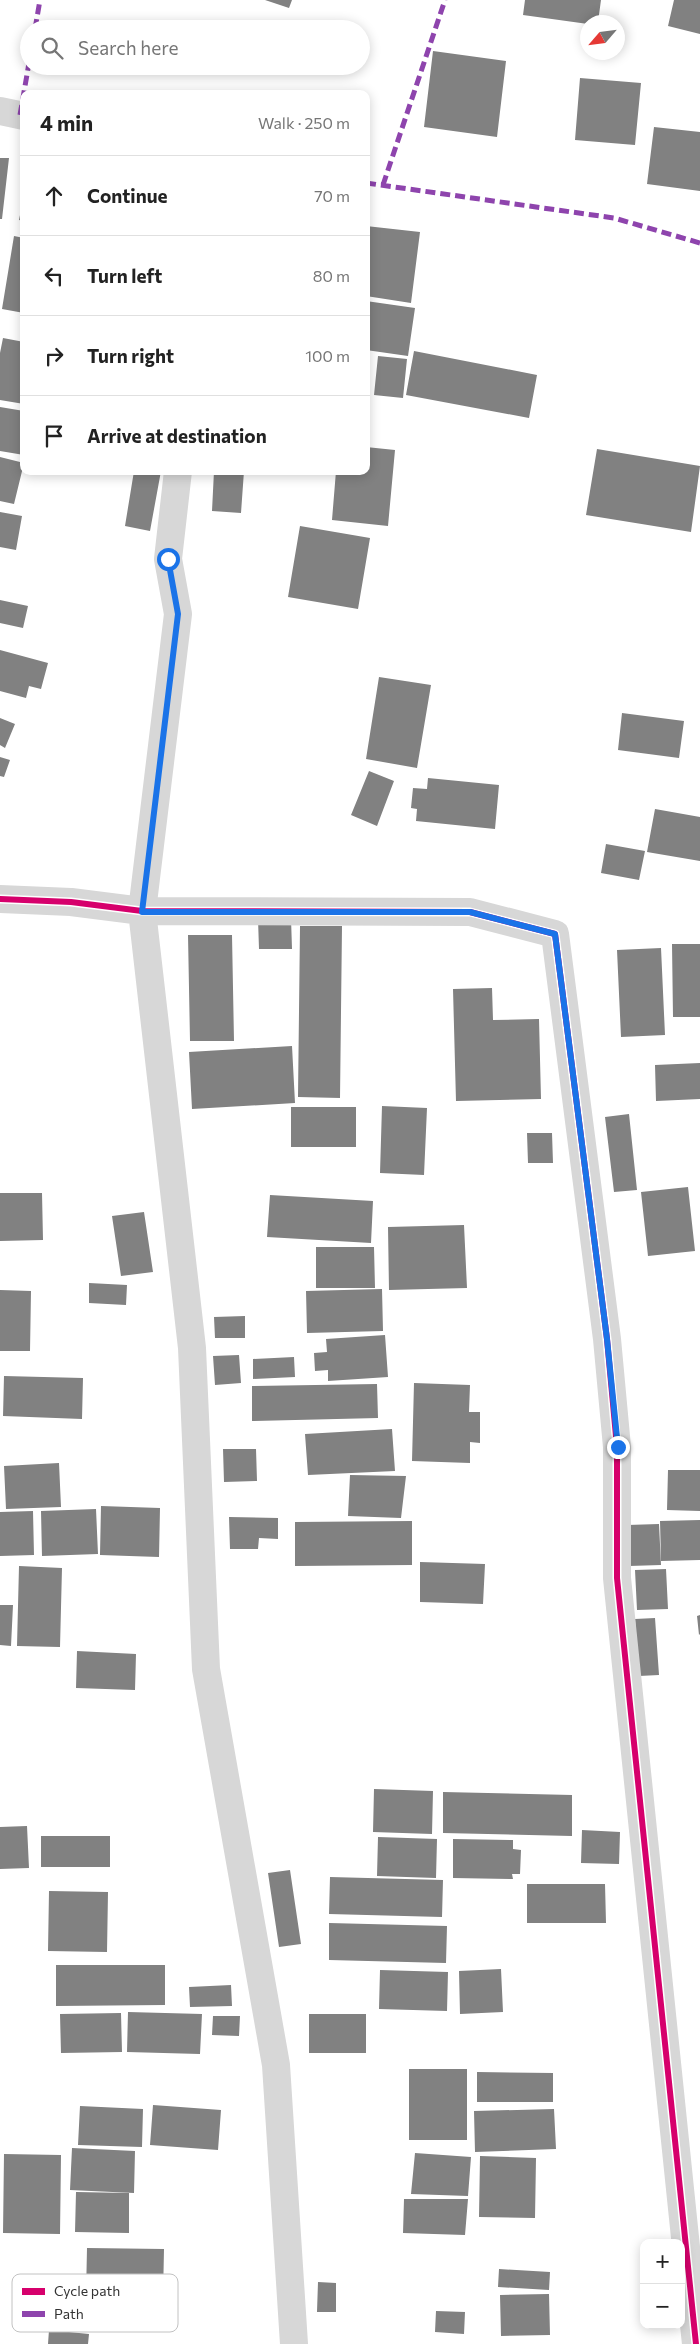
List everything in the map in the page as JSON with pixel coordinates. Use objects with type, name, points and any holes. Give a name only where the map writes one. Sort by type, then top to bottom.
[{"type":"street","points":[[0,111],[20,115]]},
{"type":"street","points":[[178,475],[168,559],[178,614],[142,912],[192,1348],[206,1669],[276,2065],[294,2344]]},
{"type":"street","points":[[0,899],[71,902],[142,912],[470,912],[555,934],[607,1339],[618,1447],[617,1578],[696,2344]]},
{"type":"building","points":[[265,0],[292,0],[289,8]]},
{"type":"building","points":[[525,0],[601,0],[599,15],[580,15],[580,23],[523,15]]},
{"type":"building","points":[[674,0],[700,0],[700,34],[668,26]]},
{"type":"building","points":[[433,51],[506,61],[497,137],[424,127]]},
{"type":"building","points":[[580,78],[641,83],[635,145],[575,140]]},
{"type":"building","points":[[654,127],[700,132],[700,191],[647,184]]},
{"type":"building","points":[[0,158],[9,158],[2,219],[0,219]]},
{"type":"building","points":[[370,226],[420,232],[411,303],[370,297]]},
{"type":"building","points":[[14,236],[20,237],[20,312],[2,309]]},
{"type":"building","points":[[370,302],[415,308],[408,356],[370,351]]},
{"type":"building","points":[[3,338],[20,341],[20,403],[0,400],[0,353]]},
{"type":"building","points":[[414,351],[537,375],[529,418],[406,395]]},
{"type":"building","points":[[378,356],[407,359],[403,398],[374,395]]},
{"type":"building","points":[[0,407],[20,410],[20,454],[0,451]]},
{"type":"building","points":[[370,447],[395,450],[388,526],[332,520],[336,475],[370,475]]},
{"type":"building","points":[[597,449],[700,466],[691,532],[586,515]]},
{"type":"building","points":[[0,457],[20,462],[21,475],[14,504],[0,501]]},
{"type":"building","points":[[133,475],[160,475],[150,531],[125,526]]},
{"type":"building","points":[[214,475],[244,475],[241,513],[212,511]]},
{"type":"building","points":[[0,512],[22,516],[16,550],[0,547]]},
{"type":"building","points":[[300,526],[370,538],[358,609],[288,597]]},
{"type":"building","points":[[0,600],[28,606],[23,628],[0,623]]},
{"type":"building","points":[[0,650],[48,663],[41,689],[29,686],[26,698],[0,691]]},
{"type":"building","points":[[379,677],[431,685],[417,768],[366,759]]},
{"type":"building","points":[[622,713],[684,721],[679,758],[618,750]]},
{"type":"building","points":[[0,718],[15,724],[5,748],[0,745]]},
{"type":"building","points":[[0,757],[10,760],[4,777],[0,776]]},
{"type":"building","points":[[369,771],[394,781],[377,826],[351,815]]},
{"type":"building","points":[[428,778],[499,785],[495,829],[416,821],[417,809],[411,808],[413,788],[427,789]]},
{"type":"building","points":[[655,809],[700,817],[700,861],[647,852]]},
{"type":"building","points":[[606,844],[645,851],[639,880],[601,873]]},
{"type":"building","points":[[291,918],[292,949],[259,949],[258,919]]},
{"type":"building","points":[[300,926],[342,926],[340,1098],[298,1097]]},
{"type":"building","points":[[188,935],[232,935],[234,1041],[190,1041]]},
{"type":"building","points":[[672,944],[700,944],[700,1017],[673,1017]]},
{"type":"building","points":[[661,948],[665,1035],[621,1037],[617,950]]},
{"type":"building","points":[[492,988],[493,1020],[539,1019],[541,1099],[456,1101],[453,989]]},
{"type":"building","points":[[292,1046],[295,1103],[192,1109],[189,1052]]},
{"type":"building","points":[[700,1063],[700,1099],[656,1101],[655,1065]]},
{"type":"building","points":[[382,1106],[427,1108],[424,1175],[380,1173]]},
{"type":"building","points":[[291,1107],[356,1107],[356,1147],[291,1147]]},
{"type":"building","points":[[629,1114],[637,1190],[614,1192],[605,1117]]},
{"type":"building","points":[[527,1133],[552,1133],[553,1163],[528,1163]]},
{"type":"building","points":[[688,1187],[695,1251],[648,1256],[641,1192]]},
{"type":"building","points":[[0,1193],[42,1193],[43,1240],[0,1241]]},
{"type":"building","points":[[270,1195],[373,1201],[371,1243],[267,1237]]},
{"type":"building","points":[[144,1212],[153,1272],[121,1276],[112,1216]]},
{"type":"building","points":[[464,1225],[467,1288],[389,1290],[388,1227]]},
{"type":"building","points":[[316,1247],[374,1247],[375,1288],[316,1288]]},
{"type":"building","points":[[89,1283],[127,1285],[126,1305],[89,1303]]},
{"type":"building","points":[[382,1289],[383,1331],[307,1333],[306,1291]]},
{"type":"building","points":[[0,1290],[31,1291],[30,1351],[0,1351]]},
{"type":"building","points":[[245,1316],[245,1338],[215,1338],[214,1317]]},
{"type":"building","points":[[385,1335],[388,1377],[328,1381],[328,1370],[315,1371],[314,1353],[327,1352],[326,1339]]},
{"type":"building","points":[[239,1355],[241,1383],[215,1385],[213,1356]]},
{"type":"building","points":[[294,1357],[295,1377],[253,1379],[253,1359]]},
{"type":"building","points":[[4,1376],[83,1378],[82,1419],[3,1416]]},
{"type":"building","points":[[414,1383],[470,1385],[469,1412],[480,1412],[480,1443],[470,1442],[470,1463],[412,1461]]},
{"type":"building","points":[[377,1384],[378,1418],[252,1421],[252,1386]]},
{"type":"building","points":[[392,1429],[395,1471],[308,1475],[305,1434]]},
{"type":"building","points":[[223,1449],[256,1449],[257,1481],[224,1482]]},
{"type":"building","points":[[59,1463],[61,1507],[6,1509],[4,1466]]},
{"type":"building","points":[[668,1470],[700,1470],[700,1511],[667,1510]]},
{"type":"building","points":[[350,1475],[406,1476],[401,1518],[348,1516]]},
{"type":"building","points":[[101,1506],[160,1508],[159,1557],[100,1555]]},
{"type":"building","points":[[96,1509],[98,1554],[42,1556],[41,1511]]},
{"type":"building","points":[[33,1511],[34,1555],[0,1556],[0,1512]]},
{"type":"building","points":[[229,1517],[278,1518],[278,1539],[259,1538],[258,1549],[230,1549]]},
{"type":"building","points":[[700,1520],[700,1560],[661,1561],[660,1521]]},
{"type":"building","points":[[412,1521],[412,1565],[295,1566],[295,1522]]},
{"type":"building","points":[[659,1524],[661,1565],[629,1566],[627,1525]]},
{"type":"building","points":[[420,1562],[485,1564],[483,1604],[420,1602]]},
{"type":"building","points":[[19,1566],[62,1568],[60,1647],[17,1646]]},
{"type":"building","points":[[666,1569],[668,1609],[637,1610],[635,1570]]},
{"type":"building","points":[[0,1605],[13,1605],[11,1646],[0,1645]]},
{"type":"building","points":[[700,1615],[700,1634],[699,1635],[697,1616]]},
{"type":"building","points":[[655,1618],[659,1675],[639,1676],[635,1619]]},
{"type":"building","points":[[77,1651],[136,1654],[135,1690],[76,1688]]},
{"type":"building","points":[[374,1789],[433,1791],[432,1834],[373,1832]]},
{"type":"building","points":[[443,1792],[572,1795],[572,1836],[443,1833]]},
{"type":"building","points":[[27,1826],[29,1868],[0,1869],[0,1827]]},
{"type":"building","points":[[582,1830],[620,1832],[619,1864],[581,1863]]},
{"type":"building","points":[[41,1836],[110,1836],[110,1867],[41,1867]]},
{"type":"building","points":[[378,1837],[437,1839],[436,1878],[377,1876]]},
{"type":"building","points":[[453,1839],[513,1840],[513,1849],[521,1850],[520,1874],[512,1874],[513,1879],[453,1878]]},
{"type":"building","points":[[290,1870],[301,1944],[279,1947],[268,1873]]},
{"type":"building","points":[[330,1877],[443,1880],[442,1917],[329,1914]]},
{"type":"building","points":[[527,1884],[605,1884],[606,1923],[527,1923]]},
{"type":"building","points":[[49,1891],[108,1892],[107,1952],[48,1951]]},
{"type":"building","points":[[329,1923],[447,1926],[446,1963],[329,1960]]},
{"type":"building","points":[[56,1965],[165,1965],[165,2005],[56,2006]]},
{"type":"building","points":[[501,1969],[503,2012],[460,2014],[459,1971]]},
{"type":"building","points":[[380,1970],[448,1972],[447,2011],[379,2009]]},
{"type":"building","points":[[231,1985],[232,2006],[190,2007],[189,1987]]},
{"type":"building","points":[[128,2012],[202,2014],[200,2054],[127,2052]]},
{"type":"building","points":[[121,2013],[122,2052],[61,2053],[60,2014]]},
{"type":"building","points":[[309,2014],[366,2014],[366,2053],[309,2053]]},
{"type":"building","points":[[213,2016],[240,2016],[239,2036],[212,2035]]},
{"type":"building","points":[[409,2069],[467,2069],[467,2140],[409,2140]]},
{"type":"building","points":[[477,2072],[553,2073],[553,2102],[477,2102]]},
{"type":"building","points":[[153,2105],[221,2110],[218,2150],[150,2145]]},
{"type":"building","points":[[80,2106],[143,2109],[142,2147],[78,2145]]},
{"type":"building","points":[[554,2109],[556,2149],[475,2152],[474,2111]]},
{"type":"building","points":[[72,2148],[135,2151],[134,2193],[70,2190]]},
{"type":"building","points":[[415,2153],[471,2157],[468,2196],[411,2194]]},
{"type":"building","points":[[4,2154],[61,2155],[60,2234],[3,2233]]},
{"type":"building","points":[[480,2156],[536,2158],[535,2218],[479,2217]]},
{"type":"building","points":[[76,2192],[129,2193],[129,2233],[75,2232]]},
{"type":"building","points":[[404,2199],[468,2199],[465,2235],[403,2233]]},
{"type":"building","points":[[87,2248],[164,2249],[163,2274],[86,2274]]},
{"type":"building","points":[[499,2269],[550,2272],[549,2290],[498,2287]]},
{"type":"building","points":[[318,2282],[336,2283],[336,2312],[317,2312]]},
{"type":"building","points":[[549,2294],[550,2335],[501,2336],[500,2295]]},
{"type":"building","points":[[436,2311],[465,2312],[464,2334],[435,2332]]},
{"type":"building","points":[[49,2332],[89,2334],[88,2344],[48,2344]]},
{"type":"marked path","points":[[37,20],[40,0]]},
{"type":"marked path","points":[[383,185],[445,0]]},
{"type":"marked path","points":[[24,90],[27,75]]},
{"type":"marked path","points":[[370,184],[614,218],[700,243]]},
{"type":"cycle path","points":[[0,899],[71,902],[142,911],[470,912],[555,934],[607,1339],[617,1447],[617,1578],[696,2344]]},
{"type":"route","points":[[168,559],[178,614],[142,912],[470,912],[555,934],[607,1339],[618,1447]]}]
